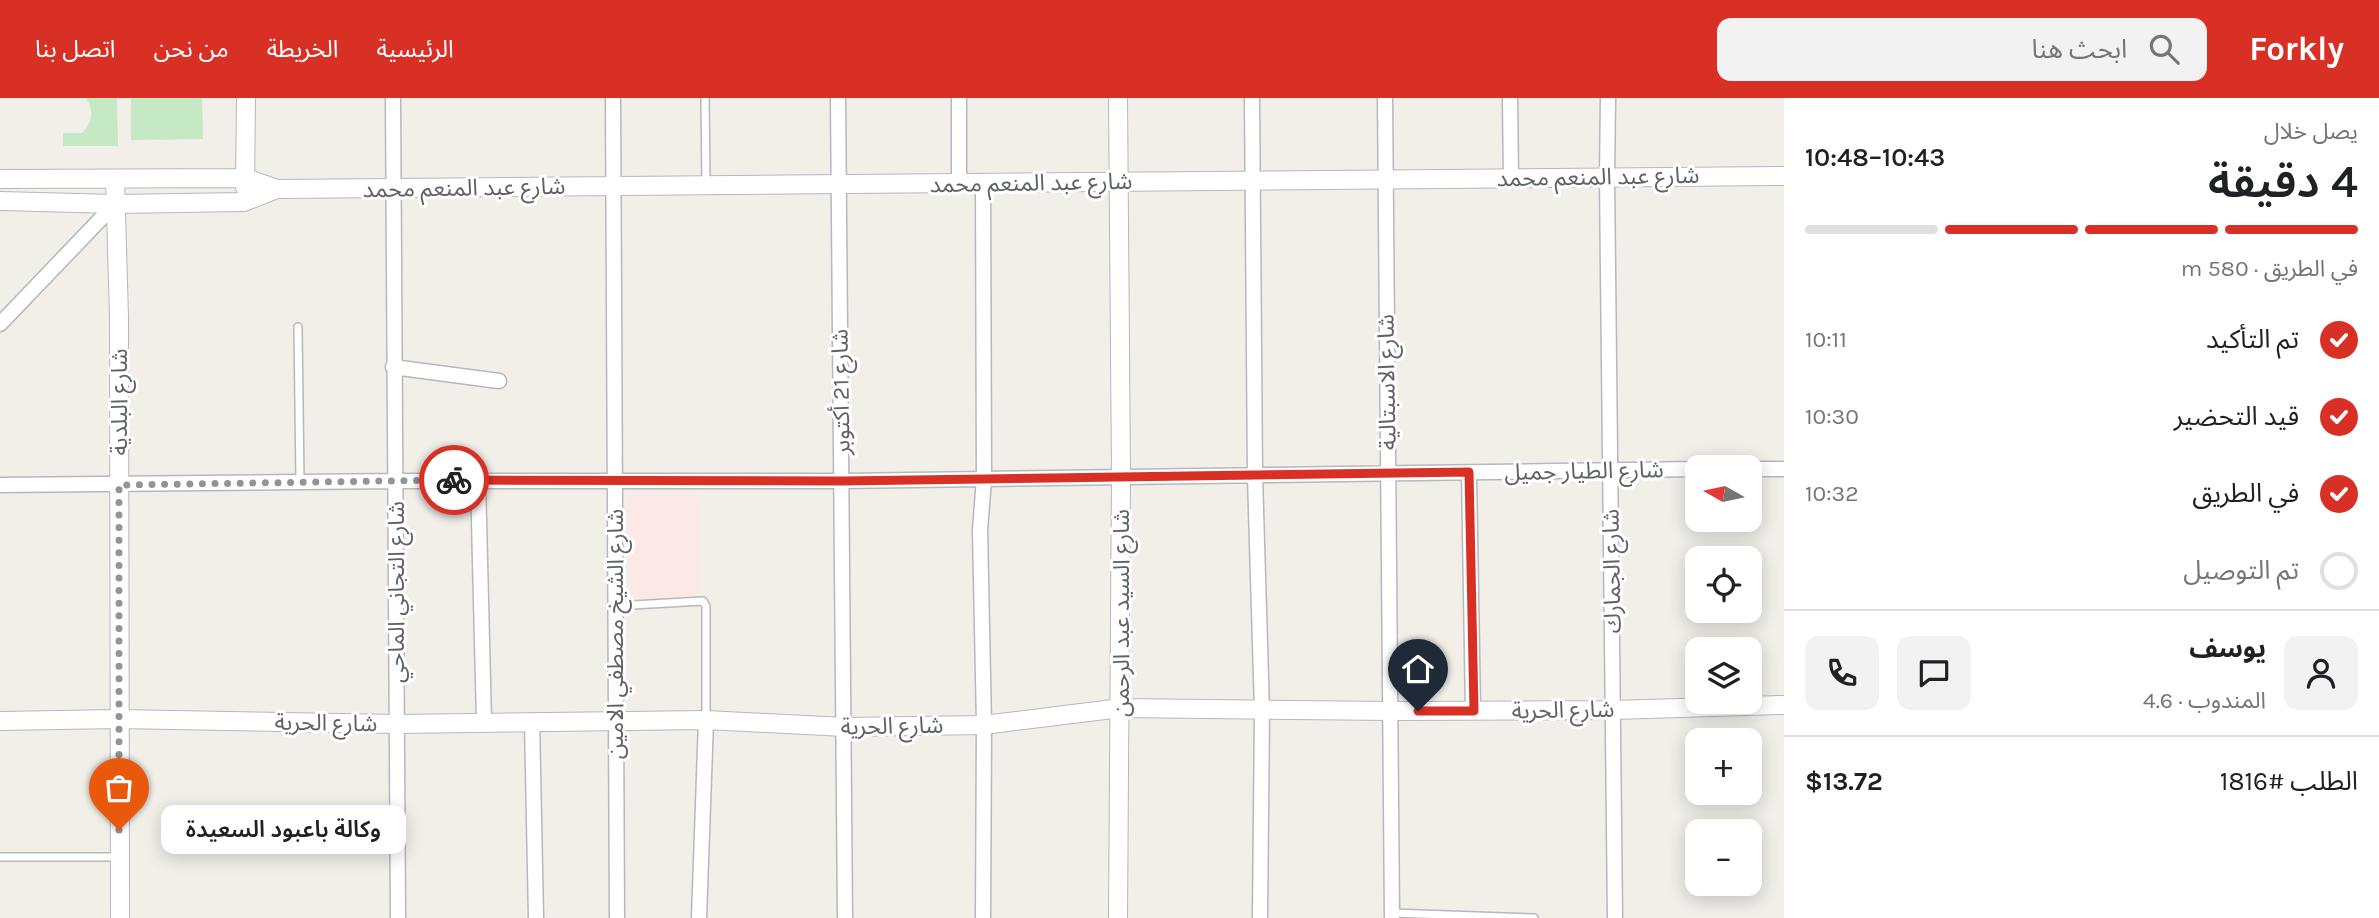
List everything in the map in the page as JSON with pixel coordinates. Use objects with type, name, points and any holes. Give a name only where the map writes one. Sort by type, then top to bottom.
[{"type":"street","points":[[244,202],[246,98]]},
{"type":"street","name":"شارع التجاني الماحي","points":[[393,98],[398,918]]},
{"type":"street","name":"شارع الشيخ مصطفي الامين","points":[[612,98],[617,918]]},
{"type":"street","name":"شارع 21 أكتوبر","points":[[838,98],[845,918]]},
{"type":"street","points":[[958,183],[959,98]]},
{"type":"street","name":"شارع السيد عبد الرحمن","points":[[1118,98],[1121,475],[1118,918]]},
{"type":"street","points":[[1252,98],[1255,476],[1262,711],[1260,918]]},
{"type":"street","name":"شارع الاسبتالية","points":[[1385,98],[1392,916]]},
{"type":"street","points":[[1510,98],[1511,178]]},
{"type":"street","name":"شارع الجمارك","points":[[1608,98],[1615,918]]},
{"type":"street","name":"شارع عبد المنعم محمد","points":[[0,178],[245,178],[277,189],[1784,176]]},
{"type":"street","name":"شارع البلدية","points":[[115,179],[120,918]]},
{"type":"street","points":[[983,183],[983,918]]},
{"type":"street","name":"شارع عبد المنعم محمد","points":[[0,201],[115,204],[244,202],[277,189]]},
{"type":"street","points":[[0,324],[115,204]]},
{"type":"street","points":[[393,367],[499,381]]},
{"type":"street","name":"شارع الطيار جميل","points":[[0,485],[478,480],[842,481],[1685,469]]},
{"type":"street","points":[[1762,469],[1784,469]]},
{"type":"street","points":[[1469,472],[1474,711]]},
{"type":"street","points":[[478,480],[484,722]]},
{"type":"street","name":"شارع الحرية","points":[[0,721],[118,719],[397,724],[706,720],[844,727],[984,725],[1121,708],[1474,711],[1784,705]]},
{"type":"street","points":[[699,918],[706,720]]},
{"type":"street","points":[[532,721],[536,918]]},
{"type":"lane","points":[[705,98],[706,186]]},
{"type":"lane","points":[[298,327],[300,483]]},
{"type":"lane","points":[[615,606],[703,601],[706,606],[706,720]]},
{"type":"lane","points":[[0,857],[120,857]]},
{"type":"lane","points":[[1392,916],[1534,918]]},
{"type":"shaded area","points":[[698,494],[700,598],[630,599],[628,495]]},
{"type":"green space","points":[[86,98],[117,98],[118,146],[63,146],[63,133],[82,133],[88,125],[91,111]]},
{"type":"green space","points":[[131,98],[202,98],[203,139],[131,140]]},
{"type":"way so far","points":[[119,830],[119,485],[454,480]]},
{"type":"place","name":"وكالة باعبود السعيدة","points":[[119,830]]},
{"type":"route","points":[[454,480],[842,481],[1469,472],[1474,711],[1418,711]]}]
